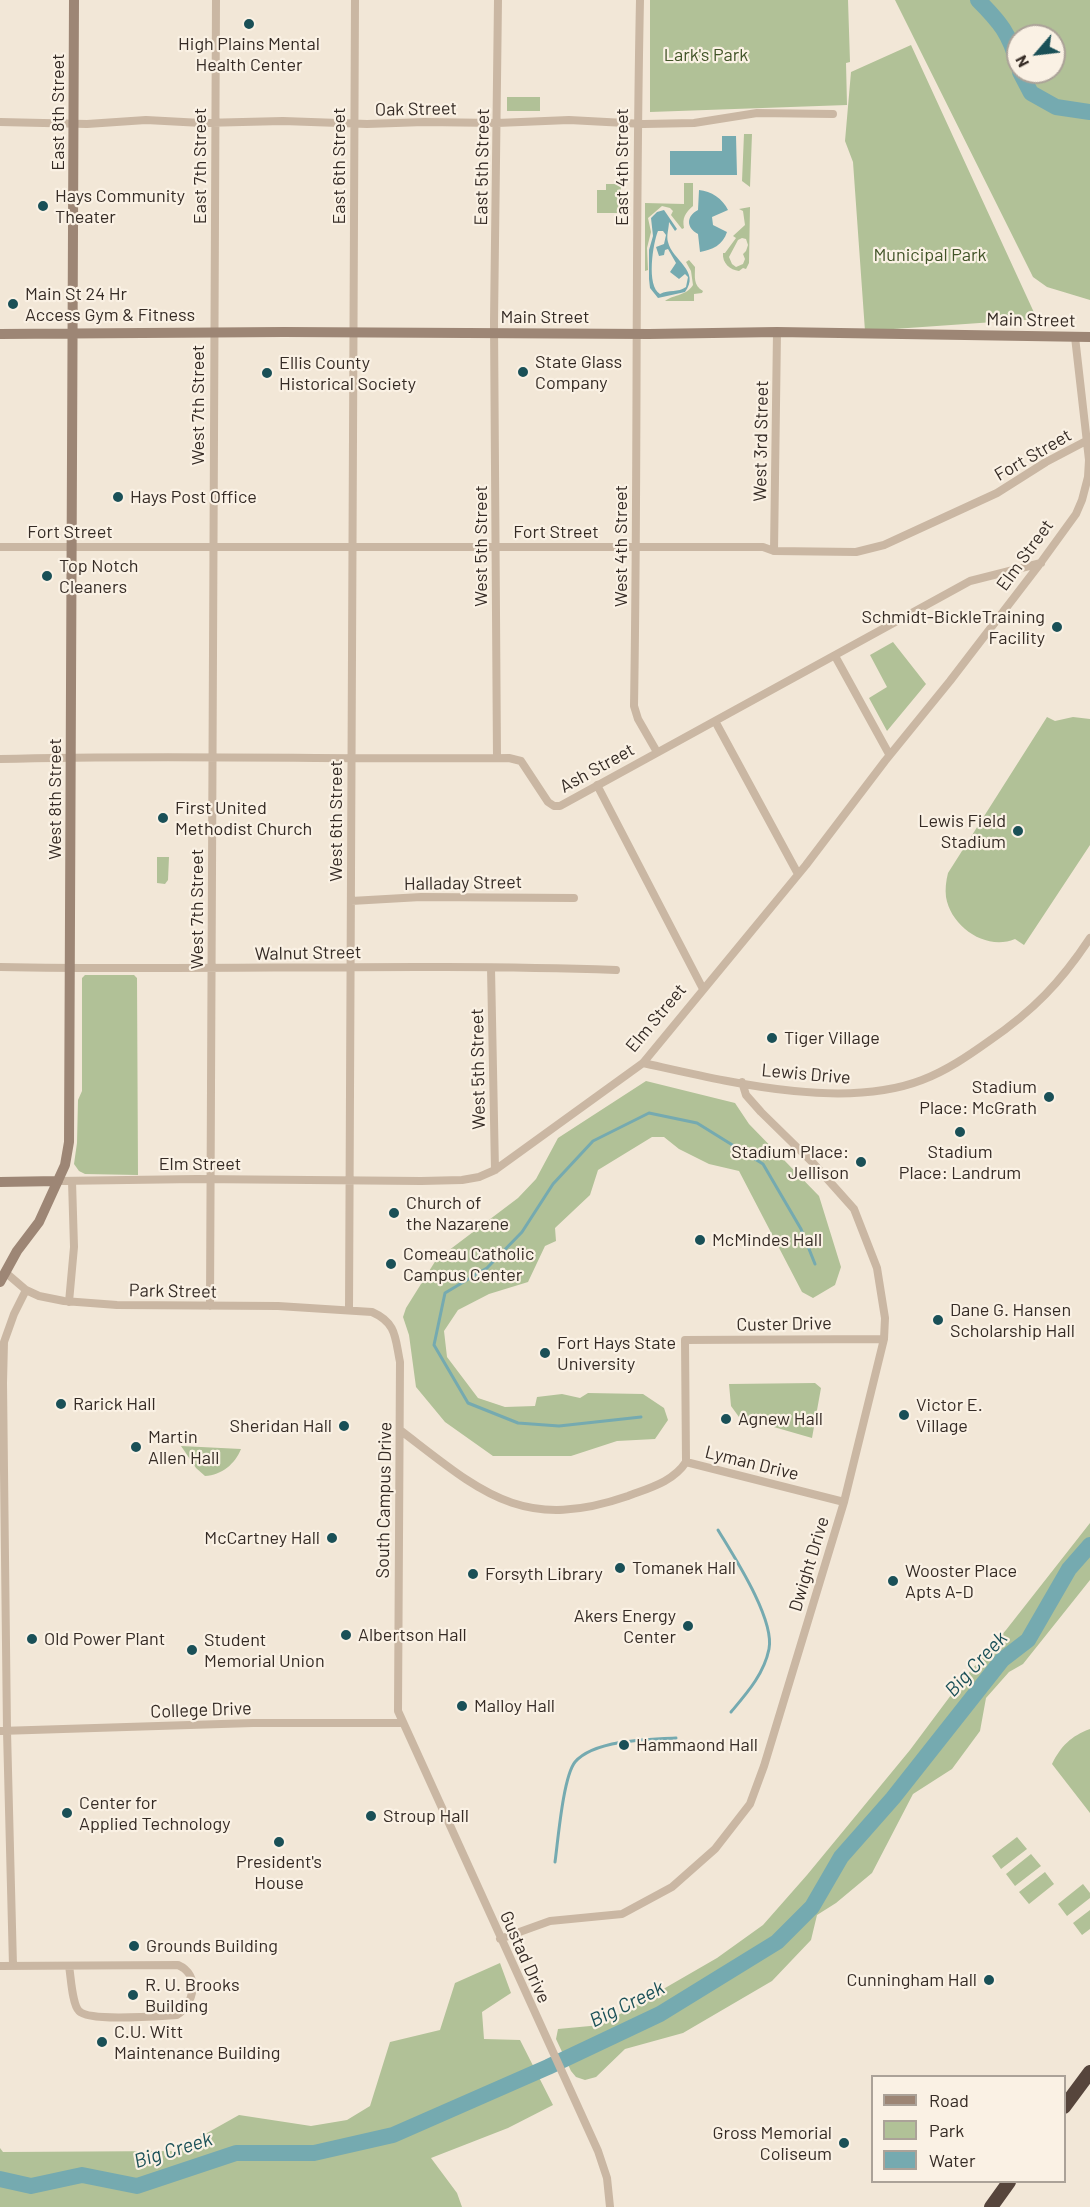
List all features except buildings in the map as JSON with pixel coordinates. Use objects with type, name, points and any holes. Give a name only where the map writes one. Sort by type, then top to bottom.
[{"type":"highway","points":[[1066,2106],[1090,2072]]},
{"type":"highway","points":[[991,2207],[1008,2183]]},
{"type":"main road","name":"East 8th Street","points":[[73,333],[75,0]]},
{"type":"main road","name":"Main Street","points":[[0,334],[777,332],[1090,337]]},
{"type":"main road","name":"West 8th Street","points":[[3,1277],[17,1251],[39,1222],[65,1165],[69,1142],[73,333]]},
{"type":"main road","name":"Elm Street","points":[[0,1182],[58,1181]]},
{"type":"street","name":"East 7th Street","points":[[213,333],[216,0]]},
{"type":"street","name":"East 6th Street","points":[[353,333],[355,0]]},
{"type":"street","name":"East 5th Street","points":[[495,334],[498,0]]},
{"type":"street","name":"East 4th Street","points":[[637,334],[636,124],[640,0]]},
{"type":"street","name":"Oak Street","points":[[0,122],[74,123],[146,120],[215,123],[283,121],[497,123],[568,120],[636,124],[694,123],[757,113],[833,114]]},
{"type":"street","name":"West 3rd Street","points":[[774,551],[777,332]]},
{"type":"street","name":"West 7th Street","points":[[210,1306],[213,333]]},
{"type":"street","name":"West 6th Street","points":[[349,1310],[353,333]]},
{"type":"street","name":"West 5th Street","points":[[495,334],[497,758]]},
{"type":"street","name":"West 4th Street","points":[[637,334],[634,706],[638,719],[657,752]]},
{"type":"street","name":"Elm Street","points":[[58,1181],[462,1180],[479,1177],[495,1170],[643,1063],[798,874],[890,754],[950,681],[1072,519],[1082,500],[1088,477],[1089,460],[1075,337]]},
{"type":"street","name":"Fort Street","points":[[0,547],[637,546],[763,547],[774,551],[856,552],[884,545],[997,493],[1046,462],[1086,441]]},
{"type":"street","name":"Ash Street","points":[[0,759],[142,756],[352,759],[497,758],[521,761],[548,802],[554,806],[560,806],[970,581],[1041,563]]},
{"type":"street","points":[[835,656],[890,754]]},
{"type":"street","points":[[715,721],[798,874]]},
{"type":"street","points":[[597,784],[703,989]]},
{"type":"street","name":"Halladay Street","points":[[351,901],[421,897],[574,898]]},
{"type":"street","name":"Lewis Drive","points":[[643,1063],[742,1082],[825,1093],[859,1093],[921,1080],[961,1061],[1016,1023],[1046,996],[1090,938]]},
{"type":"street","name":"Walnut Street","points":[[0,967],[616,970]]},
{"type":"street","name":"West 5th Street","points":[[491,968],[495,1170]]},
{"type":"street","name":"Dwight Drive","points":[[500,1939],[550,1921],[622,1914],[672,1887],[715,1849],[750,1804],[764,1766],[844,1502],[884,1339],[885,1318],[877,1268],[854,1209],[813,1163],[746,1095],[742,1082]]},
{"type":"street","points":[[69,1302],[74,1247],[72,1181]]},
{"type":"street","name":"Park Street","points":[[3,1277],[39,1296],[69,1302],[349,1310]]},
{"type":"street","points":[[13,1966],[4,1731],[4,1342],[26,1290]]},
{"type":"street","name":"South Campus Drive","points":[[349,1310],[372,1312],[384,1317],[391,1325],[400,1362],[397,1700],[402,1724]]},
{"type":"street","name":"Custer Drive","points":[[686,1462],[684,1340],[884,1339]]},
{"type":"street","name":"Lyman Drive","points":[[400,1430],[471,1483],[511,1504],[537,1509],[571,1509],[615,1500],[664,1481],[681,1470],[686,1462],[844,1502]]},
{"type":"street","name":"College Drive","points":[[4,1731],[253,1723],[402,1724]]},
{"type":"street","name":"Gustad Drive","points":[[402,1724],[598,2151],[607,2178],[610,2207]]},
{"type":"street","points":[[0,1966],[178,1965],[191,1973],[194,1984],[186,2006],[177,2015],[94,2018],[80,2013],[76,2006],[69,1966]]},
{"type":"green space","name":"Lark's Park","points":[[650,0],[848,0],[850,62],[846,63],[847,105],[650,112]]},
{"type":"green space","points":[[895,0],[1090,0],[1090,300],[1047,287],[1033,277]]},
{"type":"green space","name":"Municipal Park","points":[[911,45],[1037,319],[865,331],[853,162],[845,141],[851,72]]},
{"type":"green space","points":[[507,97],[540,97],[540,111],[507,111]]},
{"type":"green space","points":[[744,134],[752,134],[750,187],[742,181]]},
{"type":"green space","points":[[684,183],[693,183],[693,206],[685,216],[684,228],[682,229],[671,215],[673,211],[670,208],[662,206],[648,218],[651,232],[647,248],[648,270],[645,271],[645,203],[684,204]]},
{"type":"green space","points":[[606,184],[621,184],[620,213],[597,213],[597,190],[606,190]]},
{"type":"green space","points":[[750,207],[749,263],[746,269],[739,271],[727,265],[723,253],[736,238],[733,236],[745,225],[743,211],[739,209]],"holes":[[[746,239],[748,245],[743,254],[745,259],[743,264],[736,267],[729,257],[738,240]]]},
{"type":"green space","points":[[689,260],[695,267],[695,280],[703,291],[702,293],[694,294],[694,301],[665,301],[684,293],[693,285],[691,271],[686,262]]},
{"type":"green space","points":[[893,642],[926,684],[887,731],[869,698],[887,687],[870,655]]},
{"type":"green space","name":"Lewis Field Stadium","points":[[1047,717],[1055,721],[1073,717],[1090,719],[1090,845],[1024,945],[1015,939],[993,942],[972,934],[955,918],[946,897],[948,873]]},
{"type":"green space","points":[[157,857],[169,857],[168,880],[165,884],[157,883]]},
{"type":"green space","points":[[85,975],[134,975],[137,978],[138,1175],[85,1174],[79,1171],[74,1164],[78,1100],[82,1091],[82,978]]},
{"type":"green space","points":[[646,1081],[735,1103],[749,1124],[819,1196],[841,1267],[835,1285],[813,1298],[802,1292],[739,1171],[709,1164],[679,1149],[664,1137],[652,1137],[598,1170],[590,1195],[555,1228],[556,1241],[545,1246],[528,1282],[489,1294],[458,1310],[444,1331],[447,1357],[478,1398],[505,1407],[535,1406],[537,1397],[562,1394],[580,1398],[588,1393],[643,1394],[664,1408],[668,1420],[655,1439],[617,1441],[571,1456],[493,1456],[445,1422],[416,1387],[409,1335],[403,1317],[406,1308],[436,1260],[518,1198],[536,1179],[558,1138]]},
{"type":"green space","points":[[815,1383],[821,1388],[812,1438],[739,1417],[731,1406],[729,1384]]},
{"type":"green space","points":[[181,1446],[241,1449],[227,1468],[205,1476],[196,1468]]},
{"type":"green space","points":[[1090,1523],[1090,1580],[1023,1664],[1009,1672],[986,1698],[980,1731],[952,1769],[913,1794],[872,1873],[836,1903],[817,1915],[811,1940],[772,1981],[683,2033],[625,2049],[596,2077],[585,2080],[576,2077],[556,2039],[558,2029],[601,2025],[717,1958],[763,1925],[910,1750],[960,1683],[1006,1630]]},
{"type":"green space","points":[[1090,1729],[1090,1813],[1052,1764],[1067,1742]]},
{"type":"green space","points":[[1017,1837],[1027,1849],[1001,1869],[992,1856]]},
{"type":"green space","points":[[1031,1854],[1041,1866],[1015,1886],[1006,1874]]},
{"type":"green space","points":[[1045,1872],[1054,1884],[1029,1904],[1019,1892]]},
{"type":"green space","points":[[1083,1884],[1090,1893],[1090,1898],[1067,1916],[1058,1904]]},
{"type":"green space","points":[[1090,1910],[1090,1929],[1082,1935],[1073,1923]]},
{"type":"green space","points":[[500,1963],[511,1993],[482,2012],[484,2039],[520,2040],[553,2105],[508,2128],[431,2158],[457,2193],[462,2207],[0,2207],[0,2148],[3,2152],[175,2151],[239,2115],[311,2126],[347,2120],[370,2106],[390,2042],[440,2030],[455,1983]]},
{"type":"water","points":[[722,136],[736,136],[737,175],[670,175],[670,151],[722,151]]},
{"type":"water","points":[[699,190],[716,196],[728,210],[712,217],[713,225],[727,232],[723,240],[713,248],[700,252],[698,234],[691,229],[689,222],[691,215],[698,210]]},
{"type":"water","points":[[664,210],[677,229],[675,231],[669,222],[668,242],[690,278],[685,292],[658,298],[650,288],[649,279],[649,250],[653,236],[651,218],[657,212]],"holes":[[[658,231],[663,231],[666,235],[664,244],[656,247],[659,256],[664,255],[665,250],[668,249],[676,263],[670,272],[679,279],[685,274],[688,277],[686,287],[660,294],[653,282],[652,264]]]},
{"type":"waterway","name":"Big Creek","points":[[978,0],[1006,35]]},
{"type":"waterway","name":"Big Creek","points":[[1026,84],[1031,93],[1056,107],[1090,112]]},
{"type":"waterway","points":[[641,1417],[559,1426],[518,1423],[468,1403],[434,1345],[445,1293],[487,1268],[522,1232],[553,1184],[593,1141],[649,1113],[697,1123],[763,1164],[801,1229],[815,1264]]},
{"type":"waterway","points":[[718,1530],[751,1588],[766,1621],[769,1636],[769,1649],[763,1667],[754,1683],[731,1712]]},
{"type":"waterway","name":"Big Creek","points":[[0,2179],[31,2186],[82,2175],[137,2186],[236,2153],[314,2153],[393,2135],[548,2067],[660,2014],[777,1942],[812,1907],[841,1857],[893,1798],[1002,1660],[1028,1640],[1069,1569],[1090,1545]]},
{"type":"waterway","points":[[555,1862],[564,1795],[575,1762],[595,1749],[608,1745],[637,1740],[676,1738]]},
{"type":"place","name":"High Plains Mental Health Center","points":[[249,24]]},
{"type":"place","name":"Hays Community Theater","points":[[43,206]]},
{"type":"place","name":"Main St 24 Hr Access Gym & Fitness","points":[[13,304]]},
{"type":"place","name":"State Glass Company","points":[[523,372]]},
{"type":"place","name":"Ellis County Historical Society","points":[[267,373]]},
{"type":"place","name":"Hays Post Office","points":[[118,497]]},
{"type":"place","name":"Top Notch Cleaners","points":[[47,576]]},
{"type":"place","name":"Schmidt-BickleTraining Facility","points":[[1057,627]]},
{"type":"place","name":"First United Methodist Church","points":[[163,818]]},
{"type":"place","name":"Lewis Field Stadium","points":[[1018,831]]},
{"type":"place","name":"Tiger Village","points":[[772,1038]]},
{"type":"place","name":"Stadium Place: McGrath","points":[[1049,1097]]},
{"type":"place","name":"Stadium Place: Landrum","points":[[960,1132]]},
{"type":"place","name":"Stadium Place: Jellison","points":[[861,1162]]},
{"type":"place","name":"Church of the Nazarene","points":[[394,1213]]},
{"type":"place","name":"McMindes Hall","points":[[700,1240]]},
{"type":"place","name":"Comeau Catholic Campus Center","points":[[391,1264]]},
{"type":"place","name":"Dane G. Hansen Scholarship Hall","points":[[938,1320]]},
{"type":"place","name":"Fort Hays State University","points":[[545,1353]]},
{"type":"place","name":"Rarick Hall","points":[[61,1404]]},
{"type":"place","name":"Victor E. Village","points":[[904,1415]]},
{"type":"place","name":"Agnew Hall","points":[[726,1419]]},
{"type":"place","name":"Sheridan Hall","points":[[344,1426]]},
{"type":"place","name":"Martin Allen Hall","points":[[136,1447]]},
{"type":"place","name":"McCartney Hall","points":[[332,1538]]},
{"type":"place","name":"Tomanek Hall","points":[[620,1568]]},
{"type":"place","name":"Forsyth Library","points":[[473,1574]]},
{"type":"place","name":"Wooster Place Apts A-D","points":[[893,1581]]},
{"type":"place","name":"Akers Energy Center","points":[[688,1626]]},
{"type":"place","name":"Albertson Hall","points":[[346,1635]]},
{"type":"place","name":"Old Power Plant","points":[[32,1639]]},
{"type":"place","name":"Student Memorial Union","points":[[192,1650]]},
{"type":"place","name":"Malloy Hall","points":[[462,1706]]},
{"type":"place","name":"Hammaond Hall","points":[[624,1745]]},
{"type":"place","name":"Center for Applied Technology","points":[[67,1813]]},
{"type":"place","name":"Stroup Hall","points":[[371,1816]]},
{"type":"place","name":"President's House","points":[[279,1842]]},
{"type":"place","name":"Grounds Building","points":[[134,1946]]},
{"type":"place","name":"Cunningham Hall","points":[[989,1980]]},
{"type":"place","name":"R. U. Brooks Building","points":[[133,1995]]},
{"type":"place","name":"C.U. Witt Maintenance Building","points":[[102,2042]]},
{"type":"place","name":"Gross Memorial Coliseum","points":[[844,2143]]}]
